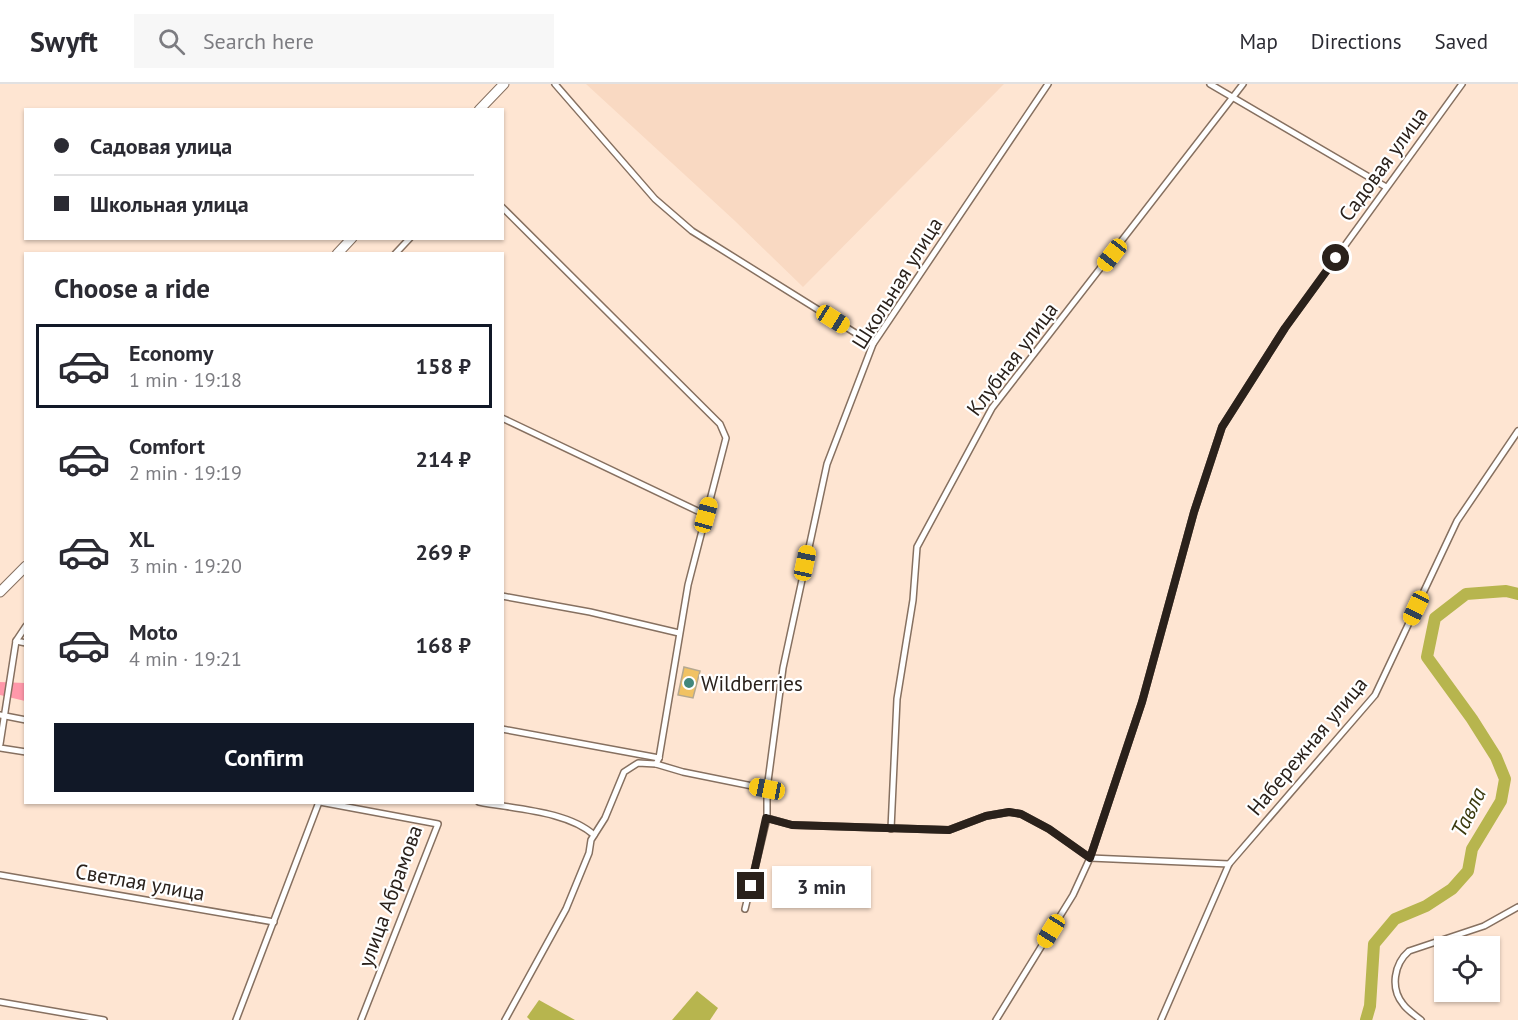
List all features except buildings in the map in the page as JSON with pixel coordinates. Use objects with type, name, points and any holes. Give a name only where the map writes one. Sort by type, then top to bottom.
[{"type":"main road","points":[[481,108],[504,84]]},
{"type":"main road","points":[[339,252],[350,240]]},
{"type":"main road","points":[[0,592],[24,569]]},
{"type":"street","points":[[555,84],[655,199],[692,231],[873,344]]},
{"type":"street","name":"Школьная улица","points":[[745,909],[766,818],[767,789],[783,668],[827,464],[873,344],[1048,84]]},
{"type":"street","points":[[1210,84],[1386,187]]},
{"type":"street","name":"Клубная улица","points":[[891,829],[897,699],[913,600],[917,547],[992,408],[1243,84]]},
{"type":"street","name":"Садовая улица","points":[[996,1020],[1073,895],[1090,858],[1142,702],[1194,512],[1222,427],[1285,328],[1462,84]]},
{"type":"street","points":[[504,209],[720,424],[726,438],[679,633],[657,761]]},
{"type":"street","points":[[397,252],[408,240]]},
{"type":"street","points":[[504,419],[706,515]]},
{"type":"street","name":"Набережная улица","points":[[1161,1020],[1229,864],[1375,695],[1457,522],[1518,431]]},
{"type":"street","points":[[504,596],[590,612],[679,633]]},
{"type":"street","points":[[24,629],[16,641],[0,746],[24,752]]},
{"type":"street","points":[[16,641],[24,643]]},
{"type":"street","points":[[3,715],[24,720]]},
{"type":"street","points":[[504,729],[657,761],[684,772],[767,789]]},
{"type":"street","points":[[505,1020],[566,909],[589,853],[591,840],[605,818],[624,772],[638,763],[657,761]]},
{"type":"street","name":"улица Абрамова","points":[[236,1020],[318,804]]},
{"type":"street","name":"улица Абрамова","points":[[330,804],[438,824],[361,1020]]},
{"type":"street","points":[[490,804],[561,817],[584,825],[594,835]]},
{"type":"street","points":[[766,818],[792,825],[949,830],[986,816],[1009,812],[1021,814],[1049,829],[1090,858],[1229,864]]},
{"type":"street","name":"Светлая улица","points":[[0,875],[273,922]]},
{"type":"street","points":[[1421,1020],[1403,1005],[1397,994],[1395,975],[1401,958],[1409,951],[1484,926],[1518,907]]},
{"type":"street","points":[[0,1002],[104,1020]]},
{"type":"shaded area","points":[[586,84],[1004,84],[803,287]]},
{"type":"shaded area","points":[[0,682],[24,683],[24,701],[0,695]]},
{"type":"shaded area","points":[[697,991],[718,1008],[710,1020],[672,1020]]},
{"type":"shaded area","points":[[539,1000],[575,1020],[530,1020],[527,1017]]},
{"type":"waterway","name":"Тавла","points":[[1366,1020],[1370,1006],[1374,944],[1395,919],[1426,906],[1452,889],[1468,871],[1472,849],[1501,801],[1505,779],[1496,757],[1472,719],[1427,657],[1435,618],[1466,594],[1506,591],[1518,594]]},
{"type":"place","name":"Wildberries","points":[[689,683]]},
{"type":"route","points":[[751,886],[766,818],[792,825],[949,830],[986,816],[1009,812],[1021,814],[1049,829],[1090,858],[1142,702],[1194,512],[1222,427],[1285,328],[1336,258]]}]
